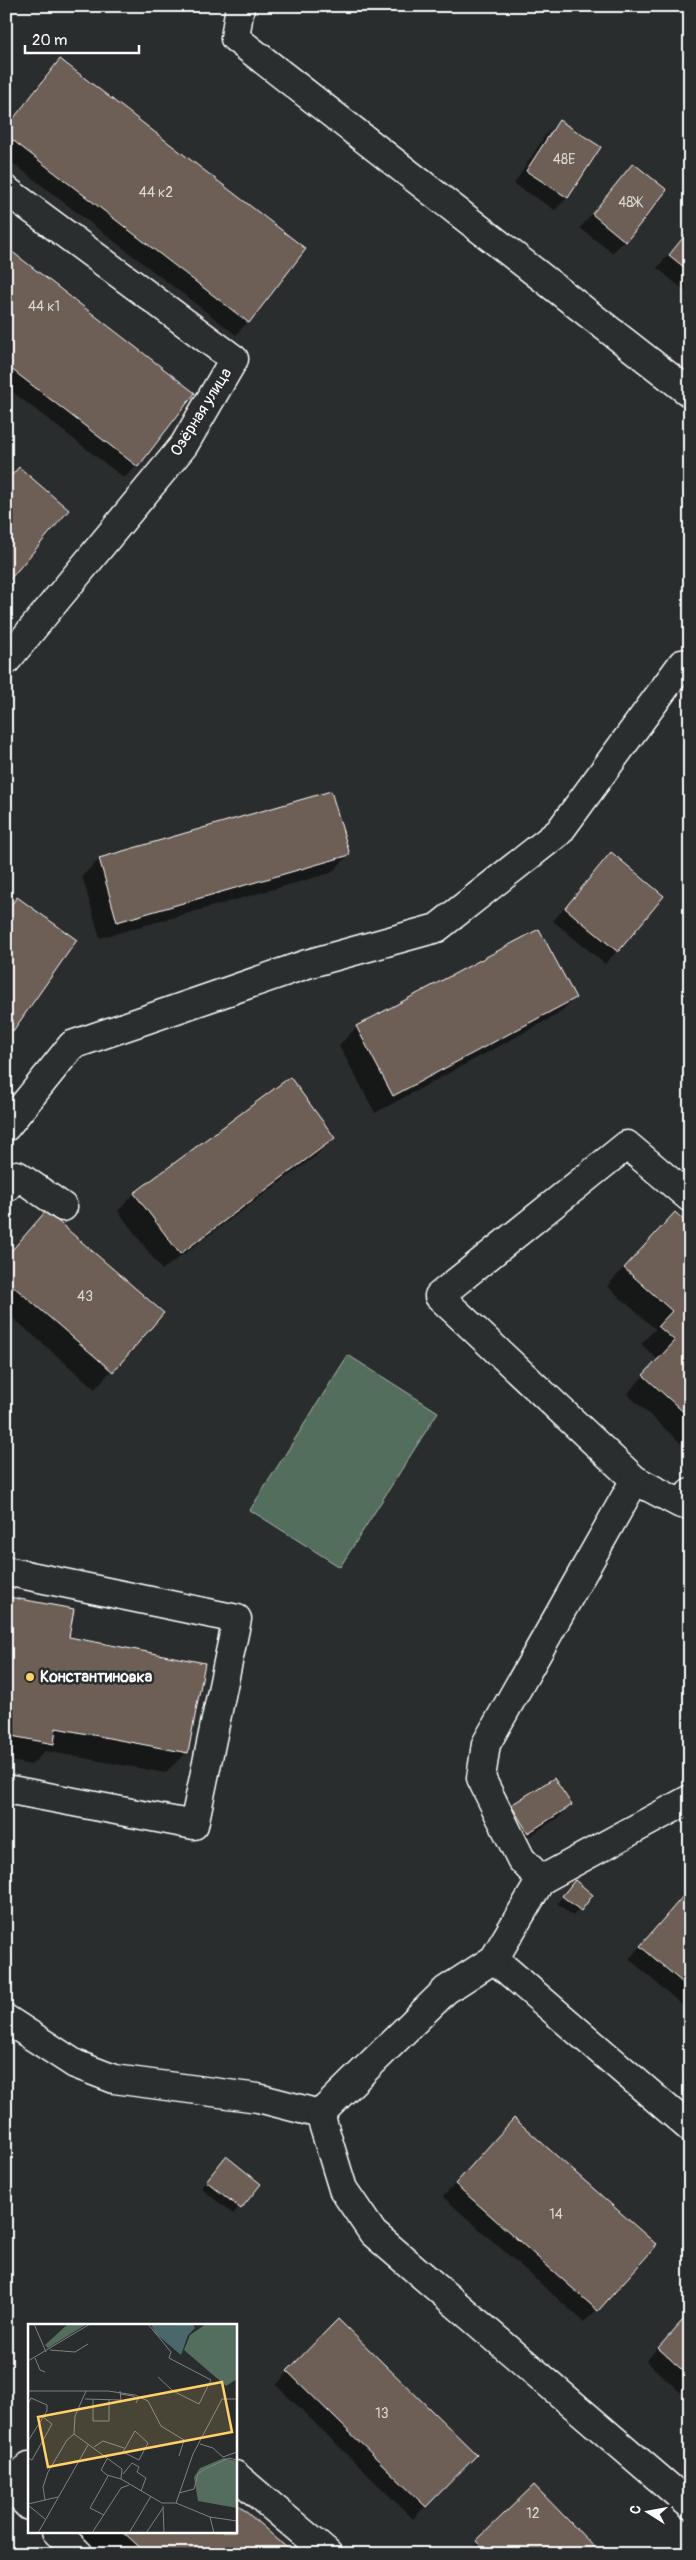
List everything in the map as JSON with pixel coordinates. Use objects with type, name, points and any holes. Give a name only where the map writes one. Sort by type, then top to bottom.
[{"type":"street","points":[[240,6],[235,38],[690,393]]},
{"type":"street","name":"Озёрная улица","points":[[6,190],[234,359],[184,445],[6,662]]},
{"type":"street","points":[[6,1127],[72,1045],[307,964],[437,928],[559,832],[682,664],[690,663]]},
{"type":"street","points":[[690,1198],[627,1145],[439,1296],[635,1480],[681,1504],[690,1494]]},
{"type":"street","points":[[6,1188],[17,1176],[62,1206]]},
{"type":"street","points":[[541,1880],[521,1859],[481,1778],[486,1744],[635,1480]]},
{"type":"street","points":[[6,1571],[237,1619],[194,1825],[6,1789]]},
{"type":"street","points":[[320,2114],[446,1990],[494,1958],[541,1880],[690,1799]]},
{"type":"street","points":[[494,1958],[690,2128]]},
{"type":"street","points":[[6,2019],[75,2064],[114,2079],[258,2098],[320,2114]]},
{"type":"street","points":[[320,2114],[343,2189],[373,2233],[690,2505]]},
{"type":"street","points":[[28,2467],[8,2486],[28,2505]]},
{"type":"street","points":[[236,2476],[328,2554]]},
{"type":"street","points":[[57,2532],[79,2554]]},
{"type":"green space","points":[[348,1355],[438,1412],[340,1567],[250,1510]]},
{"type":"building","points":[[60,59],[306,249],[249,323],[6,135],[6,128]]},
{"type":"building","points":[[559,120],[601,147],[568,198],[526,171]]},
{"type":"building","points":[[633,163],[667,190],[626,242],[592,214]]},
{"type":"building","points":[[690,229],[690,272],[669,255]]},
{"type":"building","points":[[6,247],[195,393],[138,467],[6,365]]},
{"type":"building","points":[[19,467],[69,510],[6,584],[6,482]]},
{"type":"building","points":[[331,791],[350,855],[117,922],[99,858]]},
{"type":"building","points":[[611,852],[664,896],[618,952],[565,908]]},
{"type":"building","points":[[17,897],[77,940],[13,1031],[6,1026],[6,912]]},
{"type":"building","points":[[539,929],[576,998],[393,1096],[356,1026]]},
{"type":"building","points":[[290,1077],[335,1138],[180,1254],[134,1193]]},
{"type":"building","points":[[46,1211],[164,1313],[113,1372],[6,1280],[6,1257]]},
{"type":"building","points":[[675,1212],[690,1226],[690,1418],[643,1375],[675,1341],[658,1326],[672,1311],[624,1268]]},
{"type":"building","points":[[9,1597],[74,1609],[69,1637],[205,1663],[188,1753],[56,1728],[54,1744],[6,1735],[6,1613]]},
{"type":"building","points":[[554,1778],[572,1805],[528,1833],[511,1805]]},
{"type":"building","points":[[575,1880],[593,1895],[581,1911],[562,1896]]},
{"type":"building","points":[[690,1888],[690,1989],[640,1946]]},
{"type":"building","points":[[514,2118],[657,2245],[598,2311],[455,2184]]},
{"type":"building","points":[[226,2156],[261,2184],[241,2209],[206,2181]]},
{"type":"building","points":[[690,2312],[690,2377],[658,2348]]},
{"type":"building","points":[[338,2319],[477,2455],[426,2507],[287,2371]]},
{"type":"building","points":[[534,2485],[601,2554],[488,2554],[476,2541]]},
{"type":"building","points":[[236,2503],[294,2554],[147,2554],[123,2532],[236,2532]]},
{"type":"place","name":"Константиновка","points":[[30,1677]]}]
